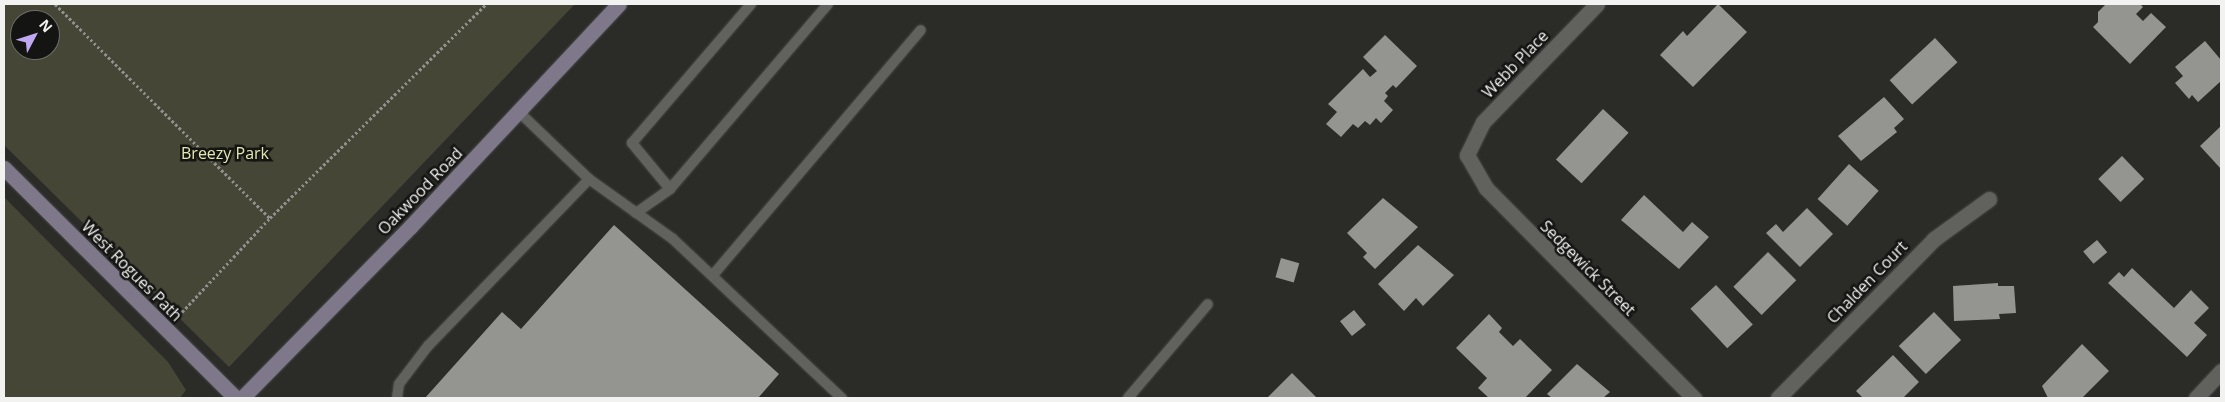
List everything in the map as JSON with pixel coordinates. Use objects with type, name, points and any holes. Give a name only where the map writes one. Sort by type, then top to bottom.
[{"type":"main road","name":"Oakwood Road","points":[[242,398],[519,112],[619,4]]},
{"type":"main road","name":"West Rogues Path","points":[[4,168],[236,398]]},
{"type":"street","name":"Webb Place","points":[[1467,155],[1483,122],[1597,4]]},
{"type":"street","name":"Sedgewick Street","points":[[1467,155],[1486,188],[1694,398]]},
{"type":"street","name":"Chalden Court","points":[[1778,398],[1934,239],[1989,199]]},
{"type":"street","points":[[2196,398],[2221,371]]},
{"type":"lane","points":[[670,189],[632,143],[751,4]]},
{"type":"lane","points":[[636,213],[670,189],[828,4]]},
{"type":"lane","points":[[713,275],[921,30]]},
{"type":"lane","points":[[519,112],[589,179],[673,239],[842,398]]},
{"type":"lane","points":[[397,398],[399,384],[428,346],[589,179]]},
{"type":"lane","points":[[1128,398],[1208,304]]},
{"type":"path","points":[[54,4],[270,218]]},
{"type":"path","points":[[182,312],[270,218],[486,4]]},
{"type":"green space","name":"Breezy Park","points":[[4,4],[575,4],[229,367],[4,145]]},
{"type":"green space","points":[[4,197],[168,362],[186,390],[180,398],[4,398]]},
{"type":"building","points":[[1718,4],[1747,32],[1693,87],[1660,55],[1683,31],[1687,36]]},
{"type":"building","points":[[2106,4],[2140,4],[2143,7],[2136,14],[2143,21],[2151,13],[2166,27],[2130,64],[2093,27],[2098,22],[2098,12]]},
{"type":"building","points":[[1385,35],[1417,66],[1396,88],[1393,85],[1385,93],[1388,96],[1384,101],[1393,110],[1381,123],[1376,118],[1370,125],[1365,121],[1358,128],[1353,124],[1341,137],[1326,124],[1337,112],[1328,104],[1363,69],[1370,77],[1377,71],[1363,57]]},
{"type":"building","points":[[1935,38],[1958,62],[1912,104],[1890,80]]},
{"type":"building","points":[[2205,41],[2221,60],[2221,81],[2198,102],[2192,95],[2189,99],[2175,83],[2183,76],[2175,67]]},
{"type":"building","points":[[1884,97],[1904,119],[1894,128],[1897,132],[1861,161],[1838,136]]},
{"type":"building","points":[[1603,109],[1629,133],[1582,183],[1556,159]]},
{"type":"building","points":[[2221,126],[2221,169],[2200,146]]},
{"type":"building","points":[[2122,156],[2144,179],[2120,202],[2098,179]]},
{"type":"building","points":[[1849,164],[1879,191],[1847,226],[1818,199]]},
{"type":"building","points":[[1644,195],[1683,232],[1692,222],[1709,237],[1679,269],[1621,220]]},
{"type":"building","points":[[1383,198],[1418,227],[1375,269],[1363,257],[1367,253],[1347,233]]},
{"type":"building","points":[[1807,208],[1833,234],[1800,267],[1766,233],[1776,224],[1783,232]]},
{"type":"building","points":[[614,225],[779,374],[758,398],[425,398],[502,312],[521,329]]},
{"type":"building","points":[[2097,240],[2107,252],[2093,264],[2083,252]]},
{"type":"building","points":[[1418,245],[1454,275],[1423,306],[1416,298],[1404,311],[1378,284]]},
{"type":"building","points":[[1768,252],[1796,280],[1762,315],[1733,287]]},
{"type":"building","points":[[1281,258],[1299,263],[1294,282],[1275,277]]},
{"type":"building","points":[[2132,268],[2174,308],[2191,290],[2209,308],[2194,323],[2207,335],[2187,357],[2108,283],[2119,272],[2124,277]]},
{"type":"building","points":[[1998,283],[1998,286],[2014,286],[2016,313],[1999,314],[2000,319],[1954,321],[1953,286]]},
{"type":"building","points":[[1716,285],[1753,324],[1727,348],[1690,309]]},
{"type":"building","points":[[1354,310],[1366,325],[1352,336],[1340,321]]},
{"type":"building","points":[[1934,312],[1961,340],[1926,374],[1899,346]]},
{"type":"building","points":[[1489,314],[1502,328],[1499,332],[1513,346],[1520,339],[1552,370],[1525,398],[1489,398],[1478,388],[1487,378],[1456,348]]},
{"type":"building","points":[[2082,344],[2109,371],[2082,398],[2048,398],[2042,386]]},
{"type":"building","points":[[1893,355],[1919,382],[1903,398],[1863,398],[1856,391]]},
{"type":"building","points":[[1577,364],[1610,392],[1603,398],[1552,398],[1547,394]]},
{"type":"building","points":[[1292,373],[1317,398],[1267,398]]}]
